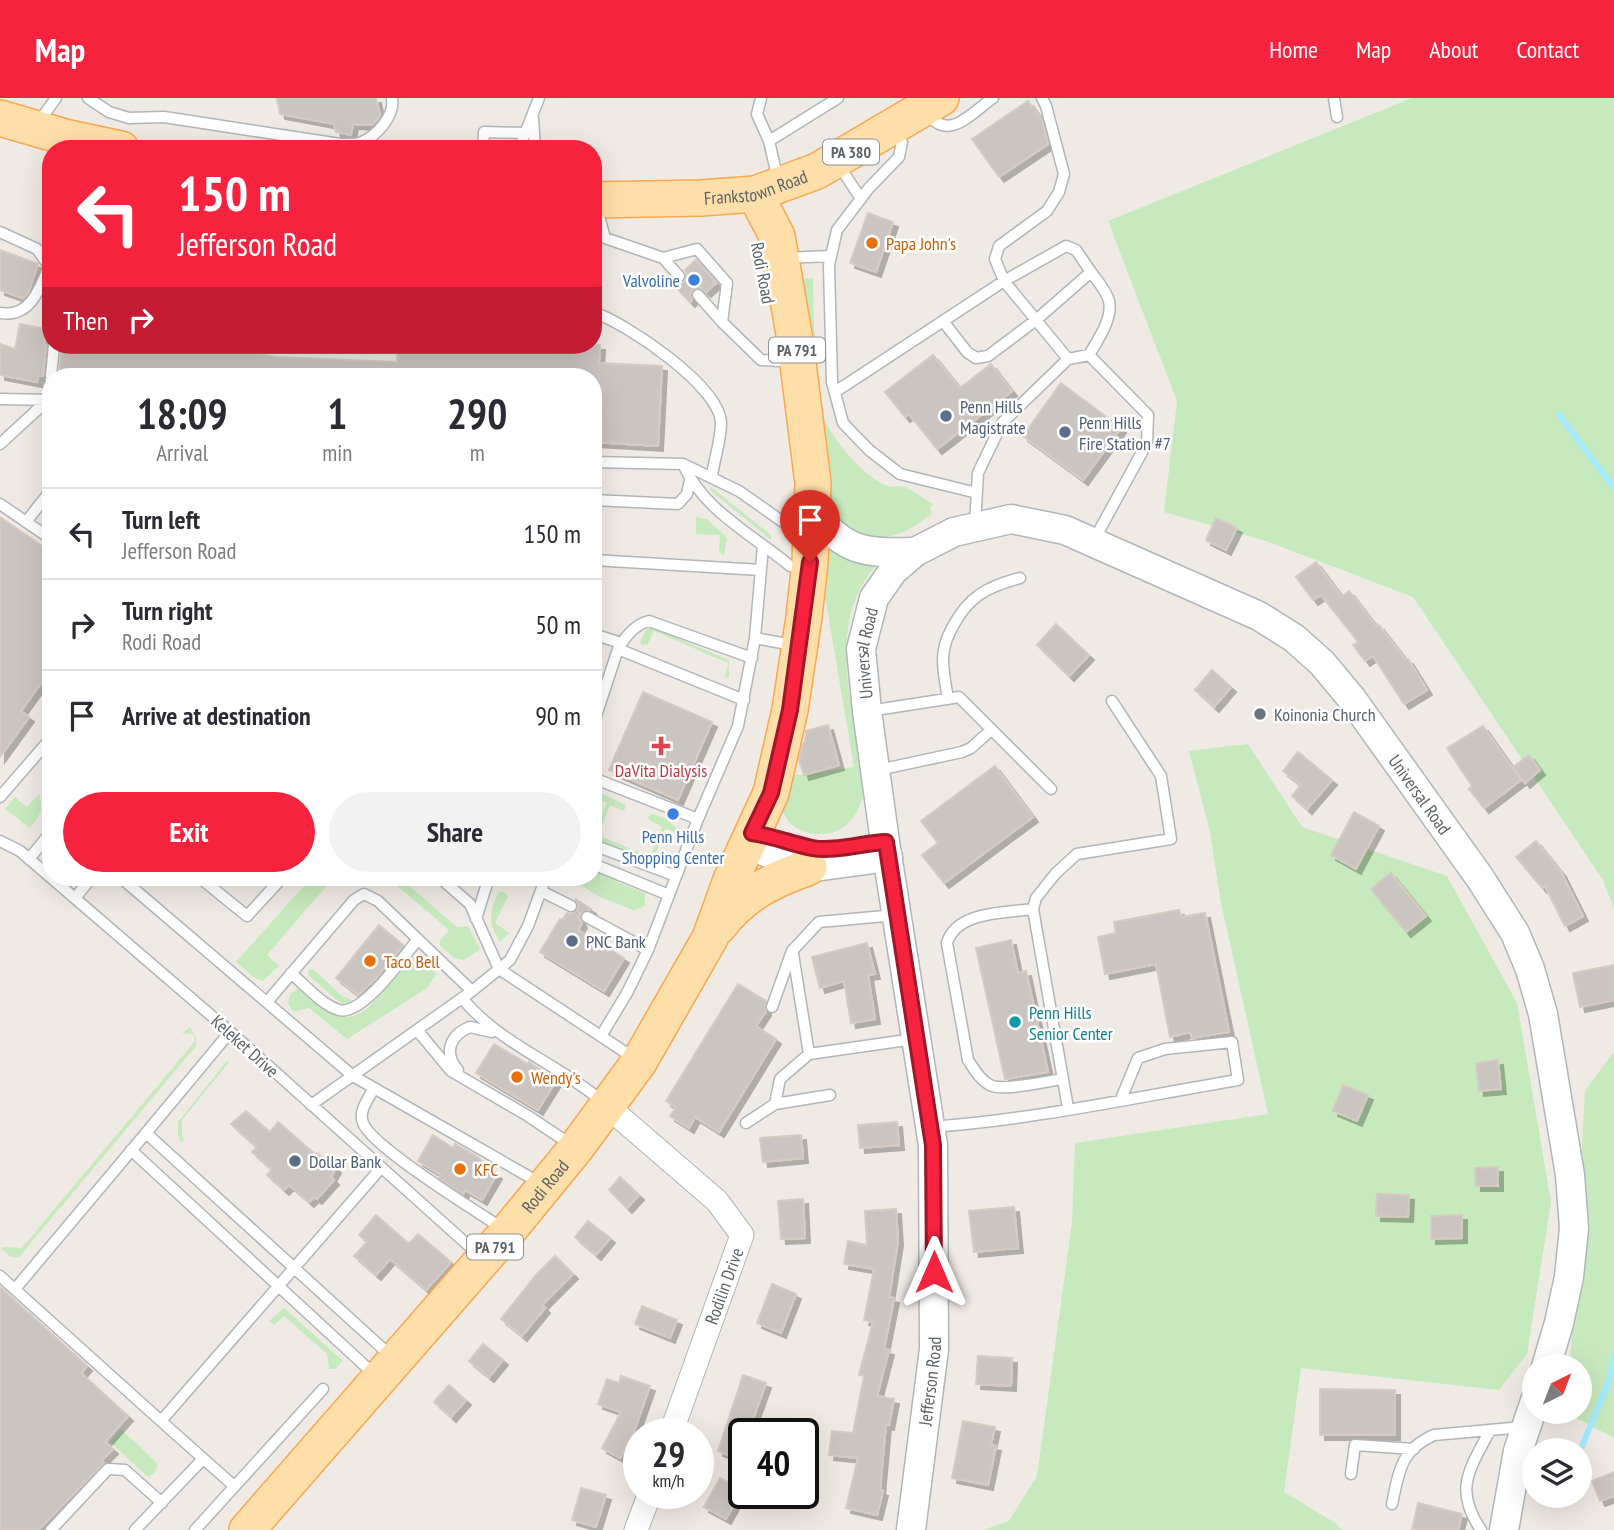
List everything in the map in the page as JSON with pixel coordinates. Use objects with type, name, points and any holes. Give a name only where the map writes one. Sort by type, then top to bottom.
[{"type":"main road","name":"Frankstown Road","points":[[602,200],[701,198],[767,190],[817,172],[933,104]]},
{"type":"main road","points":[[0,118],[84,140]]},
{"type":"main road","name":"Rodi Road","points":[[767,190],[796,340],[813,483],[783,544]]},
{"type":"main road","name":"Rodi Road","points":[[749,839],[757,773],[763,647],[783,544],[785,413],[769,304],[755,243],[767,190]]},
{"type":"main road","name":"Rodi Road","points":[[247,1530],[388,1371],[576,1148],[639,1062],[710,938],[749,839],[771,793],[790,710],[810,562],[783,544]]},
{"type":"main road","points":[[710,938],[745,898],[770,883],[809,867]]},
{"type":"street","name":"Universal Road","points":[[875,771],[861,649],[874,598],[893,571],[915,552],[954,532],[1011,519],[1065,530],[1259,615],[1294,638],[1322,663],[1352,699],[1480,877],[1515,933],[1530,969],[1543,1014],[1570,1175],[1574,1228],[1569,1278],[1549,1354]]},
{"type":"street","name":"Universal Road","points":[[783,544],[841,541],[861,550],[915,552]]},
{"type":"street","name":"Jefferson Road","points":[[875,771],[933,1145],[934,1349],[911,1530]]},
{"type":"street","points":[[749,839],[771,836],[812,848],[887,849]]},
{"type":"street","points":[[749,839],[809,867],[829,867],[887,849]]},
{"type":"street","name":"Rodilin Drive","points":[[607,1107],[717,1201],[742,1235],[676,1418]]},
{"type":"street","points":[[1504,1530],[1518,1451],[1527,1424]]},
{"type":"street","points":[[636,1530],[644,1509]]},
{"type":"lane","points":[[34,128],[56,98]]},
{"type":"lane","points":[[88,98],[109,112],[129,118],[164,117],[290,140]]},
{"type":"lane","points":[[365,140],[384,123],[393,105],[392,98]]},
{"type":"lane","points":[[522,140],[538,98]]},
{"type":"lane","points":[[761,98],[757,114],[768,141],[767,190]]},
{"type":"lane","points":[[768,141],[838,98]]},
{"type":"lane","points":[[933,104],[933,121],[942,127],[953,126],[993,98]]},
{"type":"lane","points":[[1042,98],[1064,174],[1059,192],[1046,211],[999,246],[995,259],[1004,281],[1068,359]]},
{"type":"lane","points":[[1334,98],[1336,117]]},
{"type":"lane","points":[[533,115],[534,140]]},
{"type":"lane","points":[[894,127],[902,142],[899,156],[837,230],[829,265],[832,382],[843,423],[869,450],[901,474],[977,493]]},
{"type":"lane","points":[[484,140],[484,132],[525,133]]},
{"type":"lane","points":[[836,161],[861,199]]},
{"type":"lane","points":[[602,228],[605,238],[663,258],[679,276]]},
{"type":"lane","points":[[0,232],[37,249],[42,256]]},
{"type":"lane","points":[[835,392],[1004,281],[1066,246],[1076,250],[1109,300],[1109,312],[1104,327],[1089,355]]},
{"type":"lane","points":[[663,258],[697,249],[727,283],[722,322]]},
{"type":"lane","points":[[781,258],[831,256]]},
{"type":"lane","points":[[943,321],[967,352],[976,358],[988,356],[1036,320],[1091,272]]},
{"type":"lane","points":[[2,313],[27,308],[42,283]]},
{"type":"lane","points":[[698,295],[761,360],[779,361]]},
{"type":"lane","points":[[602,317],[655,346],[704,390],[717,407],[721,422],[712,476]]},
{"type":"lane","points":[[975,527],[978,473],[1002,423],[1068,359],[1089,355]]},
{"type":"lane","points":[[1089,355],[1148,415],[1147,443],[1093,542]]},
{"type":"lane","points":[[0,399],[42,400]]},
{"type":"lane","points":[[0,444],[42,407]]},
{"type":"lane","points":[[602,462],[683,464],[712,476],[739,491],[783,544]]},
{"type":"lane","points":[[683,464],[690,480],[710,503],[783,544]]},
{"type":"lane","points":[[602,500],[678,504],[687,494],[690,480]]},
{"type":"lane","points":[[26,522],[42,502]]},
{"type":"lane","points":[[0,504],[42,533]]},
{"type":"lane","points":[[602,559],[783,544]]},
{"type":"lane","points":[[948,699],[943,659],[948,635],[960,612],[975,596],[1001,583],[1020,578]]},
{"type":"lane","points":[[601,1036],[649,950],[698,819],[738,726],[744,700],[763,647],[649,621],[636,627],[620,646],[602,697]]},
{"type":"lane","points":[[602,638],[744,700]]},
{"type":"lane","points":[[602,683],[606,684]]},
{"type":"lane","points":[[867,711],[959,697],[1051,789]]},
{"type":"lane","points":[[1068,1108],[1032,909],[1036,898],[1056,873],[1077,854],[1171,839],[1161,776],[1112,701]]},
{"type":"lane","points":[[875,771],[962,752],[981,741],[991,730]]},
{"type":"lane","points":[[0,797],[42,748]]},
{"type":"lane","points":[[602,782],[698,819]]},
{"type":"lane","name":"Keleket Drive","points":[[0,841],[20,851],[42,870]]},
{"type":"lane","points":[[29,859],[42,843]]},
{"type":"lane","points":[[602,848],[676,876]]},
{"type":"lane","points":[[602,868],[669,895]]},
{"type":"lane","name":"Keleket Drive","points":[[61,886],[230,1032],[484,1259]]},
{"type":"lane","points":[[75,898],[85,886]]},
{"type":"lane","points":[[131,886],[353,1076],[545,1186]]},
{"type":"lane","points":[[210,886],[247,916],[275,886]]},
{"type":"lane","points":[[449,886],[470,904],[499,969],[639,1062]]},
{"type":"lane","points":[[477,919],[486,886]]},
{"type":"lane","points":[[311,1105],[467,995],[510,960],[528,926],[543,886]]},
{"type":"lane","points":[[541,891],[571,906]]},
{"type":"lane","points":[[267,1002],[355,900],[364,894],[378,901],[418,939],[467,995],[477,1017],[569,1075],[607,1107]]},
{"type":"lane","points":[[1032,909],[968,920],[949,935],[947,943],[968,1060],[977,1074],[989,1085],[997,1088],[1063,1079]]},
{"type":"lane","points":[[772,1007],[792,951],[819,922],[896,915]]},
{"type":"lane","points":[[586,917],[649,950]]},
{"type":"lane","points":[[291,973],[337,1010],[355,1009],[368,998],[418,939]]},
{"type":"lane","points":[[792,951],[809,1054]]},
{"type":"lane","points":[[462,1076],[449,1055],[453,1041],[463,1030],[479,1027],[513,1041]]},
{"type":"lane","points":[[417,1030],[451,1071],[576,1148]]},
{"type":"lane","points":[[15,1289],[230,1032]]},
{"type":"lane","points":[[775,1104],[780,1080],[809,1054],[916,1039]]},
{"type":"lane","points":[[930,1127],[965,1125],[1238,1080],[1232,1042],[1165,1049],[1138,1058],[1121,1099]]},
{"type":"lane","points":[[374,1088],[361,1112],[369,1133],[416,1171],[508,1231]]},
{"type":"lane","points":[[746,1123],[775,1104],[830,1095]]},
{"type":"lane","points":[[146,1133],[293,1270],[388,1371]]},
{"type":"lane","points":[[131,1150],[279,1287],[388,1371]]},
{"type":"lane","points":[[160,1421],[381,1168]]},
{"type":"lane","points":[[0,1276],[234,1486]]},
{"type":"lane","points":[[195,1530],[323,1389]]},
{"type":"lane","points":[[1392,1504],[1401,1463],[1426,1439],[1434,1435],[1490,1430],[1522,1416]]},
{"type":"lane","points":[[1481,1530],[1470,1513],[1465,1498],[1471,1467],[1490,1430]]},
{"type":"lane","points":[[1351,1474],[1355,1445],[1414,1449]]},
{"type":"lane","points":[[135,1530],[203,1459]]},
{"type":"lane","points":[[51,1530],[108,1469],[125,1470],[162,1503]]},
{"type":"green space","points":[[1412,98],[1614,98],[1614,909],[1603,880],[1413,597],[1266,541],[1164,512],[1177,401],[1108,221]]},
{"type":"green space","points":[[813,278],[814,328],[823,415],[827,424],[850,456],[869,475],[888,486],[908,488],[933,504],[930,507],[932,514],[903,532],[876,537],[854,531],[836,516],[823,493],[799,279]]},
{"type":"green space","points":[[711,487],[771,535],[771,540],[710,490]]},
{"type":"green space","points":[[696,517],[707,519],[727,538],[724,555],[719,553],[720,535],[696,534]]},
{"type":"green space","points":[[827,542],[878,563],[863,583],[854,605],[846,652],[850,700],[864,776],[863,798],[848,824],[837,831],[819,834],[800,830],[792,825],[786,818],[781,801],[785,777],[854,767],[826,602],[817,600]]},
{"type":"green space","points":[[651,627],[729,660],[729,677],[725,678],[728,663],[654,631],[648,644],[642,645],[640,642],[646,630]]},
{"type":"green space","points":[[1248,744],[1302,827],[1447,876],[1517,1003],[1551,1202],[1527,1354],[1522,1354],[1522,1360],[1499,1390],[1301,1368],[1284,1492],[1337,1524],[1342,1530],[983,1530],[1009,1521],[1037,1476],[1072,1223],[1075,1143],[1268,1114],[1221,903],[1210,832],[1189,751]]},
{"type":"green space","points":[[602,793],[626,805],[624,811],[610,805],[602,825],[602,814],[607,803],[602,801]]},
{"type":"green space","points":[[39,794],[40,812],[30,828],[5,809],[15,797],[27,807]]},
{"type":"green space","points":[[652,814],[667,819],[678,830],[665,829],[654,858],[662,862],[660,865],[602,843],[602,837],[650,857],[662,827],[648,817]]},
{"type":"green space","points":[[602,872],[618,879],[617,882],[645,893],[645,905],[635,911],[598,896],[582,886],[602,886]]},
{"type":"green space","points":[[304,886],[326,886],[267,955],[279,966],[263,981],[255,978],[236,962]]},
{"type":"green space","points":[[398,886],[409,886],[457,927],[468,926],[480,949],[463,960],[454,958],[440,945],[449,930]]},
{"type":"green space","points":[[499,892],[508,896],[495,923],[509,933],[500,942],[493,930],[491,917]]},
{"type":"green space","points":[[414,957],[421,959],[436,974],[427,988],[347,1039],[309,1008],[293,1012],[288,1003],[290,994],[299,988],[321,1007],[338,1015],[353,1016],[364,1011]]},
{"type":"green space","points":[[313,969],[342,996],[354,1001],[344,1004],[337,1000],[308,975],[309,970]]},
{"type":"green space","points":[[190,1027],[196,1038],[196,1046],[19,1257],[11,1257],[1,1249],[22,1248],[195,1041],[193,1034],[182,1033]]},
{"type":"green space","points":[[1614,1051],[1614,1438],[1588,1424],[1592,1424],[1592,1354],[1571,1354],[1585,1091]]},
{"type":"green space","points":[[230,1061],[182,1120],[184,1140],[181,1142],[178,1122],[226,1062]]},
{"type":"green space","points":[[284,1308],[343,1361],[335,1369],[329,1369],[327,1354],[284,1316],[274,1325],[269,1321]]},
{"type":"green space","points":[[121,1429],[156,1462],[158,1466],[148,1477],[110,1442]]},
{"type":"building","points":[[277,98],[376,98],[380,116],[372,125],[353,124],[351,135],[336,132],[334,124],[280,114]]},
{"type":"building","points":[[1028,101],[1042,120],[1048,144],[999,177],[972,139]]},
{"type":"building","name":"Papa John's","points":[[868,213],[893,222],[876,272],[850,263]]},
{"type":"building","points":[[0,250],[38,264],[28,293],[23,298],[0,290]]},
{"type":"building","name":"Valvoline","points":[[696,260],[716,283],[706,292],[700,287],[693,289],[690,302],[672,283],[680,284],[685,281],[685,270]]},
{"type":"building","points":[[20,324],[42,328],[42,354],[45,354],[42,376],[38,376],[37,382],[0,375],[0,344],[15,349]]},
{"type":"building","points":[[61,354],[259,354],[397,362],[397,354],[600,354],[599,363],[662,366],[658,446],[602,443],[602,368],[60,368]]},
{"type":"building","points":[[933,355],[960,388],[991,364],[1012,391],[937,449],[909,414],[905,417],[885,392]]},
{"type":"building","points":[[1061,383],[1121,428],[1083,480],[1023,436]]},
{"type":"building","points":[[0,517],[42,546],[42,682],[21,711],[29,717],[0,757]]},
{"type":"building","points":[[1216,518],[1237,528],[1226,550],[1206,540]]},
{"type":"building","points":[[1316,562],[1342,597],[1349,591],[1377,627],[1379,625],[1406,660],[1408,659],[1427,690],[1404,704],[1373,656],[1365,661],[1353,645],[1358,642],[1321,595],[1313,600],[1296,577]]},
{"type":"building","points":[[1056,624],[1089,655],[1069,676],[1037,645]]},
{"type":"building","points":[[1212,670],[1231,687],[1214,707],[1195,690]]},
{"type":"building","name":"DaVita Dialysis","points":[[643,692],[712,722],[678,800],[609,770]]},
{"type":"building","points":[[828,725],[839,765],[804,775],[799,760],[806,731]]},
{"type":"building","points":[[1483,726],[1521,780],[1484,808],[1469,789],[1472,786],[1447,748]]},
{"type":"building","points":[[1298,752],[1332,780],[1307,809],[1292,796],[1301,785],[1283,771]]},
{"type":"building","points":[[1529,755],[1540,770],[1525,783],[1513,767]]},
{"type":"building","points":[[995,766],[1033,817],[944,883],[922,855],[938,843],[921,821]]},
{"type":"building","points":[[1354,812],[1379,826],[1356,869],[1331,855]]},
{"type":"building","points":[[1536,841],[1561,872],[1583,916],[1565,926],[1545,886],[1542,888],[1516,857]]},
{"type":"building","points":[[1391,873],[1426,916],[1406,932],[1371,889]]},
{"type":"building","name":"PNC Bank","points":[[575,899],[591,909],[580,913],[582,923],[578,930],[624,958],[604,991],[540,952],[560,919],[567,913],[572,914],[578,910],[579,905]]},
{"type":"building","points":[[1179,910],[1181,917],[1205,913],[1229,1032],[1192,1038],[1190,1032],[1170,1037],[1156,964],[1105,974],[1098,937],[1116,933],[1114,922]]},
{"type":"building","name":"Taco Bell","points":[[379,925],[403,945],[358,995],[336,978]]},
{"type":"building","name":"Penn Hills Senior Center","points":[[1011,940],[1018,973],[1026,971],[1048,1072],[1005,1079],[976,948]]},
{"type":"building","points":[[867,943],[875,974],[868,975],[875,1019],[851,1023],[844,981],[820,988],[812,957]]},
{"type":"building","points":[[1614,965],[1614,1000],[1580,1007],[1573,973]]},
{"type":"building","points":[[738,984],[766,1001],[766,1011],[756,1026],[776,1039],[719,1132],[695,1117],[689,1128],[670,1116],[676,1108],[666,1101]]},
{"type":"building","name":"Wendy's","points":[[494,1044],[528,1064],[529,1062],[556,1081],[538,1110],[476,1073]]},
{"type":"building","points":[[1498,1060],[1501,1089],[1479,1091],[1476,1063]]},
{"type":"building","points":[[1343,1085],[1368,1095],[1357,1121],[1333,1111]]},
{"type":"building","name":"Dollar Bank","points":[[246,1111],[270,1132],[278,1122],[316,1155],[317,1153],[336,1168],[331,1177],[334,1180],[317,1199],[314,1197],[309,1202],[289,1185],[284,1190],[267,1175],[272,1169],[252,1152],[257,1147],[231,1124]]},
{"type":"building","points":[[897,1122],[899,1145],[860,1148],[858,1125]]},
{"type":"building","name":"KFC","points":[[433,1135],[453,1148],[455,1144],[476,1156],[482,1161],[481,1164],[497,1174],[482,1200],[465,1190],[463,1194],[439,1178],[441,1175],[418,1161]]},
{"type":"building","points":[[801,1135],[803,1158],[763,1162],[760,1138]]},
{"type":"building","points":[[1498,1167],[1498,1186],[1476,1186],[1475,1168]]},
{"type":"building","points":[[620,1177],[639,1195],[627,1208],[609,1190]]},
{"type":"building","points":[[1377,1194],[1409,1195],[1408,1217],[1376,1216]]},
{"type":"building","points":[[803,1199],[805,1238],[781,1239],[778,1201]]},
{"type":"building","points":[[1014,1207],[1018,1248],[974,1252],[969,1211]]},
{"type":"building","points":[[896,1209],[898,1241],[889,1297],[894,1298],[884,1349],[889,1350],[877,1396],[894,1399],[889,1425],[886,1424],[880,1490],[883,1491],[877,1515],[846,1508],[858,1458],[829,1455],[832,1431],[853,1433],[864,1376],[859,1375],[873,1322],[864,1320],[874,1269],[844,1264],[848,1241],[867,1245],[865,1211]]},
{"type":"building","points":[[376,1215],[409,1244],[418,1234],[451,1262],[426,1290],[390,1259],[376,1275],[354,1256],[367,1242],[359,1235]]},
{"type":"building","points":[[1462,1215],[1462,1238],[1431,1239],[1431,1216]]},
{"type":"building","points":[[588,1221],[610,1238],[596,1255],[575,1237]]},
{"type":"building","points":[[555,1256],[573,1274],[542,1305],[545,1308],[522,1336],[501,1319]]},
{"type":"building","points":[[772,1284],[796,1294],[781,1333],[757,1323]]},
{"type":"building","points":[[0,1287],[87,1366],[81,1373],[128,1416],[105,1442],[113,1449],[101,1461],[104,1463],[38,1530],[0,1530]]},
{"type":"building","points":[[642,1306],[677,1320],[670,1338],[635,1324]]},
{"type":"building","points":[[483,1344],[503,1360],[489,1377],[469,1361]]},
{"type":"building","points":[[978,1356],[1012,1358],[1011,1386],[976,1384]]},
{"type":"building","points":[[743,1375],[766,1383],[753,1418],[729,1418]]},
{"type":"building","points":[[621,1376],[650,1386],[639,1418],[623,1418],[623,1452],[620,1458],[602,1448],[621,1412],[598,1404],[607,1379],[619,1383]]},
{"type":"building","points":[[449,1385],[466,1400],[451,1417],[434,1402]]},
{"type":"building","points":[[1320,1389],[1395,1390],[1395,1435],[1320,1435]]},
{"type":"building","points":[[728,1421],[728,1455],[718,1451]]},
{"type":"building","points":[[963,1421],[995,1427],[991,1445],[996,1446],[988,1485],[952,1478]]},
{"type":"building","points":[[1614,1472],[1614,1496],[1600,1501],[1592,1481]]},
{"type":"building","points":[[720,1478],[728,1482],[728,1509],[732,1509],[726,1519],[708,1509],[714,1509],[714,1489]]},
{"type":"building","points":[[581,1488],[606,1495],[596,1527],[572,1520]]},
{"type":"building","points":[[1418,1503],[1462,1514],[1458,1530],[1412,1530]]},
{"type":"waterway","points":[[1559,415],[1614,488]]},
{"type":"waterway","points":[[1585,1438],[1610,1378],[1614,1355]]},
{"type":"place","name":"Papa John's","points":[[872,243]]},
{"type":"place","name":"Valvoline","points":[[694,280]]},
{"type":"place","name":"Penn Hills Magistrate","points":[[946,416]]},
{"type":"place","name":"Penn Hills Fire Station #7","points":[[1065,432]]},
{"type":"place","name":"Koinonia Church","points":[[1260,714]]},
{"type":"place","name":"DaVita Dialysis","points":[[661,746]]},
{"type":"place","name":"Penn Hills Shopping Center","points":[[673,814]]},
{"type":"place","name":"PNC Bank","points":[[572,941]]},
{"type":"place","name":"Taco Bell","points":[[370,961]]},
{"type":"place","name":"Penn Hills Senior Center","points":[[1015,1022]]},
{"type":"place","name":"Wendy's","points":[[517,1077]]},
{"type":"place","name":"Dollar Bank","points":[[295,1161]]},
{"type":"place","name":"KFC","points":[[460,1169]]},
{"type":"route","points":[[810,562],[790,710],[771,793],[752,833],[789,840],[812,848],[830,849],[886,842],[933,1145],[934,1272]]}]
